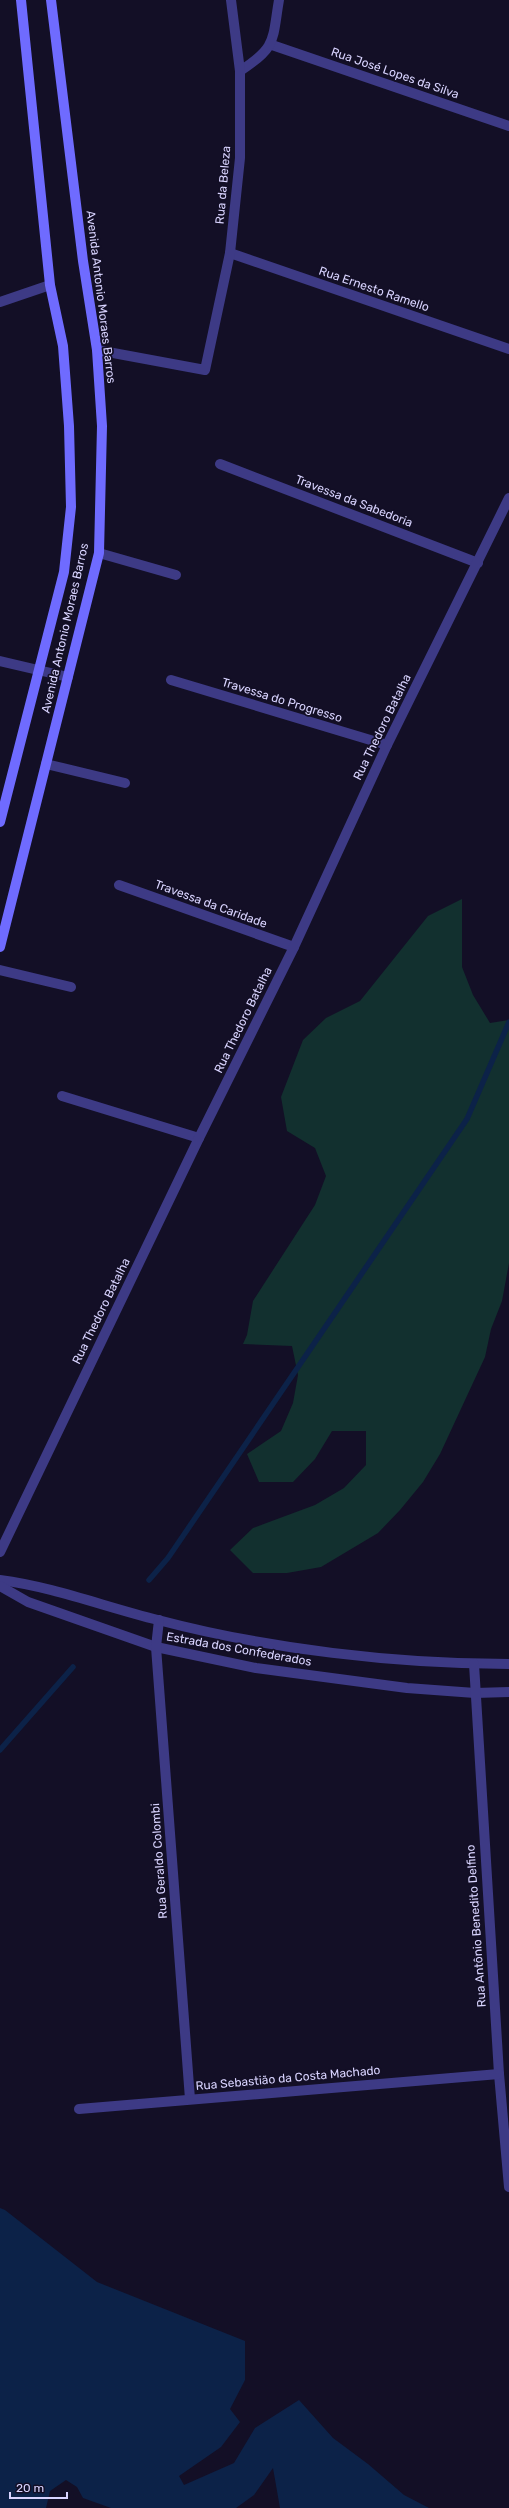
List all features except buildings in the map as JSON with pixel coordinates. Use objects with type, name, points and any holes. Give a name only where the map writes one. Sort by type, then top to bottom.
[{"type":"street","name":"Avenida Antonio Moraes Barros","points":[[0,822],[64,572],[71,507],[70,426],[63,346],[50,285],[21,0]]},
{"type":"street","name":"Avenida Antonio Moraes Barros","points":[[0,947],[99,553],[102,426],[97,350],[83,261],[51,0]]},
{"type":"street","name":"Rua da Beleza","points":[[97,350],[205,370],[230,253],[240,158],[240,71],[231,0]]},
{"type":"street","points":[[240,71],[258,60],[272,45],[279,0]]},
{"type":"street","name":"Rua José Lopes da Silva","points":[[272,45],[509,126]]},
{"type":"street","name":"Rua Ernesto Ramello","points":[[230,253],[509,349]]},
{"type":"street","points":[[0,302],[50,285]]},
{"type":"street","name":"Travessa da Sabedoria","points":[[220,464],[478,563]]},
{"type":"street","name":"Rua Thedoro Batalha","points":[[0,1552],[199,1138],[294,947],[387,745],[509,498]]},
{"type":"street","points":[[99,553],[176,575]]},
{"type":"street","points":[[0,661],[68,677]]},
{"type":"street","name":"Travessa do Progresso","points":[[171,680],[387,745]]},
{"type":"street","points":[[46,764],[125,783]]},
{"type":"street","name":"Travessa da Caridade","points":[[119,885],[294,947]]},
{"type":"street","points":[[0,970],[71,987]]},
{"type":"street","points":[[62,1096],[199,1138]]},
{"type":"street","name":"Estrada dos Confederados","points":[[0,1580],[35,1585],[159,1620],[256,1642],[405,1660],[474,1664],[509,1664]]},
{"type":"street","name":"Estrada dos Confederados","points":[[0,1586],[28,1602],[156,1647],[256,1668],[407,1688],[475,1693],[509,1692]]},
{"type":"street","name":"Rua Geraldo Colombi","points":[[159,1620],[156,1647],[190,2099]]},
{"type":"street","name":"Rua Antônio Benedito Delfino","points":[[474,1664],[499,2074],[508,2159],[509,2187]]},
{"type":"street","name":"Rua Sebastião da Costa Machado","points":[[79,2109],[499,2074]]},
{"type":"green space","points":[[462,899],[462,967],[473,995],[490,1023],[509,1020],[509,1263],[502,1301],[491,1329],[485,1357],[440,1454],[423,1482],[400,1510],[378,1533],[321,1567],[287,1573],[253,1573],[230,1550],[253,1528],[315,1505],[344,1488],[366,1465],[366,1431],[332,1431],[315,1459],[293,1482],[259,1482],[247,1454],[281,1431],[293,1403],[298,1375],[292,1346],[243,1344],[247,1335],[253,1301],[315,1205],[326,1176],[315,1148],[287,1131],[281,1097],[303,1040],[326,1018],[360,1001],[428,916]]},
{"type":"water","points":[[0,2208],[5,2210],[97,2282],[245,2341],[245,2380],[230,2409],[240,2422],[221,2447],[179,2476],[184,2485],[234,2463],[255,2428],[299,2400],[333,2438],[368,2464],[404,2495],[429,2508],[280,2508],[273,2468],[254,2495],[236,2508],[111,2508],[83,2498],[77,2487],[66,2480],[50,2491],[46,2508],[0,2508]]},
{"type":"waterway","points":[[149,1580],[168,1558],[467,1119],[509,1022]]},
{"type":"waterway","points":[[0,1750],[73,1667]]}]
